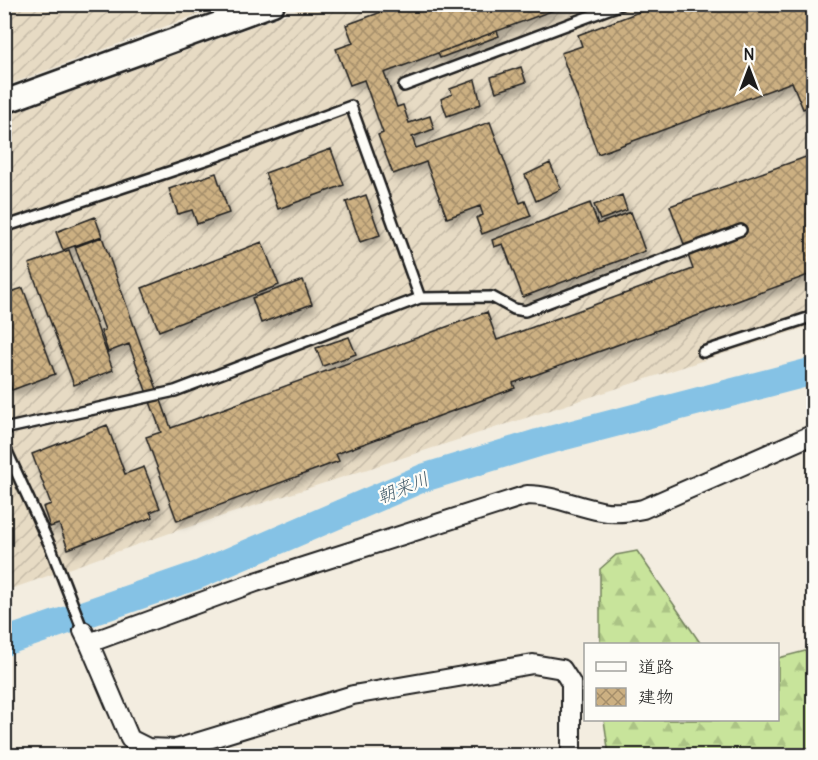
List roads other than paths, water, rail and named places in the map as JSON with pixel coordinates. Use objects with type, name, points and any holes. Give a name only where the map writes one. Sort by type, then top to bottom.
[{"type":"street","points":[[4,102],[273,4]]},
{"type":"street","points":[[571,756],[571,683],[562,669],[533,664],[353,695],[176,749],[148,748],[130,739],[86,637],[527,495],[547,495],[600,511],[621,513],[643,509],[813,434]]},
{"type":"lane","points":[[404,86],[622,4]]},
{"type":"lane","points":[[4,227],[218,156],[351,106],[420,298]]},
{"type":"lane","points":[[4,429],[175,391],[420,298],[492,297],[514,309],[525,311],[741,230]]},
{"type":"lane","points":[[703,352],[813,316]]},
{"type":"lane","points":[[4,445],[86,637]]},
{"type":"waterway","name":"朝来川","points":[[4,642],[198,575],[423,478],[538,443],[814,371]]}]
